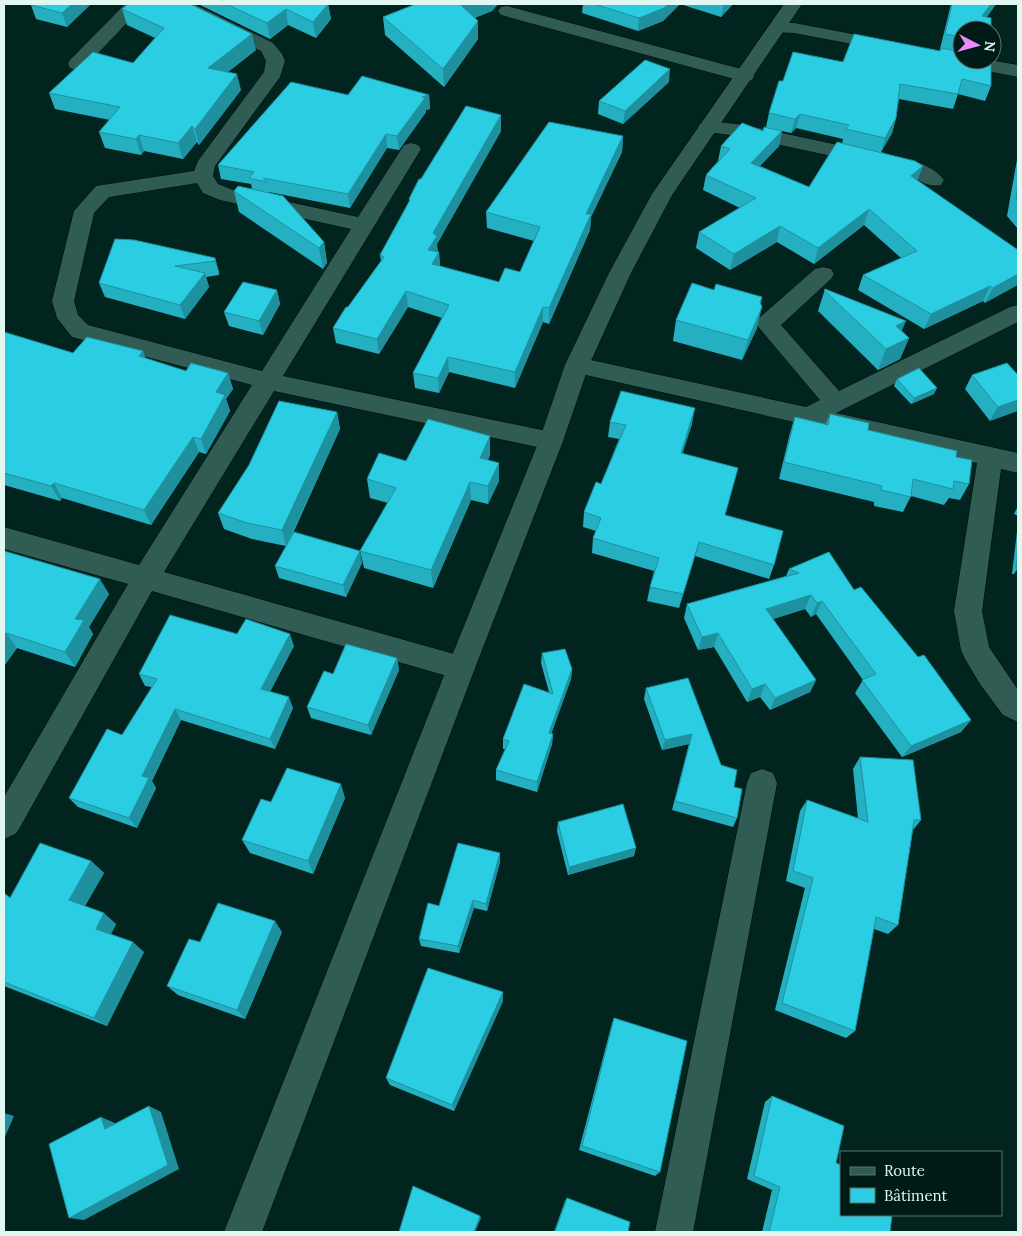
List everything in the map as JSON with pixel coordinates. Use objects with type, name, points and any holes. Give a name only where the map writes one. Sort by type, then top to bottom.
[{"type":"street","points":[[77,64],[132,7],[145,4]]},
{"type":"street","points":[[181,4],[267,47],[275,55],[276,65],[271,76],[205,166],[203,176],[210,188],[227,195],[363,225]]},
{"type":"street","points":[[243,1232],[461,668],[551,442],[577,365],[620,273],[662,194],[793,4]]},
{"type":"street","points":[[508,11],[745,76]]},
{"type":"street","points":[[777,28],[794,28],[901,48]]},
{"type":"street","points":[[940,56],[1018,71]]},
{"type":"street","points":[[708,127],[744,131],[912,167],[934,180]]},
{"type":"street","points":[[4,824],[146,578],[411,149]]},
{"type":"street","points":[[203,176],[103,191],[84,211],[63,301],[68,318],[80,330],[268,381],[551,442]]},
{"type":"street","points":[[823,274],[768,324],[836,403]]},
{"type":"street","points":[[808,416],[1018,313]]},
{"type":"street","points":[[577,365],[1018,463]]},
{"type":"street","points":[[990,457],[968,610],[975,650],[990,675],[1013,706],[1018,709]]},
{"type":"street","points":[[4,538],[461,668]]},
{"type":"street","points":[[674,1232],[762,784]]},
{"type":"building","points":[[72,4],[62,13],[31,5]]},
{"type":"building","points":[[128,4],[190,4],[252,34],[208,68],[237,74],[195,129],[192,126],[178,143],[139,135],[136,139],[99,132],[120,107],[49,93],[93,52],[133,63],[164,28],[122,9]]},
{"type":"building","points":[[226,4],[328,4],[313,22],[286,9],[267,23]]},
{"type":"building","points":[[416,4],[464,4],[461,5],[478,21],[443,69],[383,17]]},
{"type":"building","points":[[594,4],[669,4],[664,8],[639,18]]},
{"type":"building","points":[[952,4],[991,4],[982,16],[991,18],[991,20],[952,20],[952,35],[945,34]]},
{"type":"building","points":[[854,34],[940,51],[941,48],[952,50],[952,70],[991,70],[991,86],[962,79],[958,94],[900,84],[896,118],[885,138],[846,129],[849,125],[800,114],[795,119],[769,113],[779,81],[783,81],[793,52],[843,62]]},
{"type":"building","points":[[645,60],[670,69],[625,111],[599,101]]},
{"type":"building","points":[[362,76],[429,95],[422,97],[425,98],[397,136],[386,134],[348,194],[263,178],[267,182],[249,178],[254,172],[218,165],[291,82],[348,95]]},
{"type":"building","points":[[466,106],[501,115],[433,233],[437,236],[428,250],[439,252],[432,264],[499,282],[505,268],[520,272],[540,227],[486,212],[549,122],[623,136],[586,214],[591,214],[549,308],[543,307],[515,372],[448,357],[438,378],[413,373],[449,305],[406,291],[377,339],[333,328],[346,307],[348,307],[384,257],[380,255],[410,200],[419,179],[421,179]]},
{"type":"building","points":[[742,123],[763,131],[764,127],[782,131],[751,163],[809,187],[837,142],[915,161],[923,166],[911,176],[1018,250],[1018,274],[993,288],[990,286],[931,314],[863,275],[917,251],[869,209],[818,248],[780,226],[734,254],[699,232],[756,198],[706,175],[730,149],[721,146]]},
{"type":"building","points":[[1018,184],[1018,200],[1016,198]]},
{"type":"building","points":[[238,186],[283,196],[324,242],[319,248],[234,191]]},
{"type":"building","points":[[115,239],[134,240],[215,258],[215,261],[175,266],[205,273],[180,305],[99,283]]},
{"type":"building","points":[[243,282],[277,290],[259,321],[224,312]]},
{"type":"building","points":[[692,283],[714,290],[716,284],[762,297],[760,302],[762,307],[748,340],[676,320]]},
{"type":"building","points":[[825,289],[906,321],[896,326],[909,338],[886,349]]},
{"type":"building","points":[[4,332],[73,353],[87,337],[143,351],[139,356],[186,371],[191,363],[228,373],[216,392],[225,395],[201,439],[193,437],[144,510],[54,483],[51,486],[4,473]]},
{"type":"building","points":[[1007,363],[1018,375],[1018,400],[998,407],[972,375]]},
{"type":"building","points":[[919,368],[937,388],[914,398],[897,379]]},
{"type":"building","points":[[621,391],[695,408],[681,453],[738,468],[725,515],[783,531],[774,565],[699,542],[683,594],[650,587],[659,558],[593,538],[601,518],[584,512],[596,482],[601,484],[626,425],[610,422]]},
{"type":"building","points":[[279,401],[337,412],[282,530],[247,523],[218,513],[249,465]]},
{"type":"building","points":[[830,414],[869,423],[868,430],[957,451],[956,457],[972,460],[969,484],[954,481],[953,489],[913,479],[911,497],[881,490],[882,486],[784,462],[795,417],[828,425]]},
{"type":"building","points":[[428,419],[490,436],[480,458],[499,463],[488,486],[470,482],[431,570],[360,551],[396,488],[367,479],[379,453],[406,461]]},
{"type":"building","points":[[294,532],[360,551],[343,585],[275,566]]},
{"type":"building","points":[[4,551],[100,579],[75,619],[84,620],[65,652],[6,633],[4,636]]},
{"type":"building","points":[[1018,551],[1018,568],[1016,568]]},
{"type":"building","points":[[829,552],[854,590],[861,587],[918,657],[924,655],[971,720],[911,746],[862,680],[876,674],[822,601],[817,603],[811,595],[766,609],[816,680],[775,698],[765,684],[752,689],[718,633],[702,637],[687,604],[799,573],[789,569]]},
{"type":"building","points":[[170,615],[237,634],[246,619],[290,634],[261,689],[289,697],[270,739],[175,709],[142,776],[149,778],[129,818],[69,798],[107,729],[122,735],[157,679],[139,674]]},
{"type":"building","points":[[346,644],[397,658],[368,725],[307,707],[324,671],[333,674]]},
{"type":"building","points":[[565,649],[572,669],[549,733],[553,734],[537,782],[496,770],[509,741],[503,739],[524,684],[553,694],[542,653]]},
{"type":"building","points":[[688,678],[721,765],[737,770],[734,787],[742,789],[737,818],[675,801],[692,734],[665,740],[646,688]]},
{"type":"building","points":[[860,757],[913,760],[921,820],[914,820],[898,925],[876,917],[855,1031],[782,1003],[813,878],[793,871],[807,800],[868,822]]},
{"type":"building","points":[[287,768],[341,784],[308,861],[242,840],[261,799],[271,802]]},
{"type":"building","points":[[623,804],[636,848],[569,867],[558,822]]},
{"type":"building","points":[[40,843],[91,861],[69,900],[104,913],[96,929],[133,942],[94,1018],[4,982],[4,893],[10,898]]},
{"type":"building","points":[[458,843],[500,853],[486,904],[473,900],[458,946],[419,939],[428,903],[439,906]]},
{"type":"building","points":[[218,903],[275,921],[237,1010],[167,986],[189,939],[200,942]]},
{"type":"building","points":[[428,968],[503,992],[452,1105],[386,1078]]},
{"type":"building","points":[[614,1018],[687,1041],[660,1172],[582,1146]]},
{"type":"building","points":[[772,1096],[844,1126],[836,1163],[840,1165],[840,1216],[892,1216],[890,1232],[769,1232],[780,1187],[754,1176]]},
{"type":"building","points":[[149,1106],[168,1165],[69,1218],[49,1144],[101,1117],[105,1129]]},
{"type":"building","points":[[413,1186],[480,1216],[474,1232],[399,1232]]},
{"type":"building","points":[[567,1198],[630,1222],[628,1232],[555,1232]]}]
